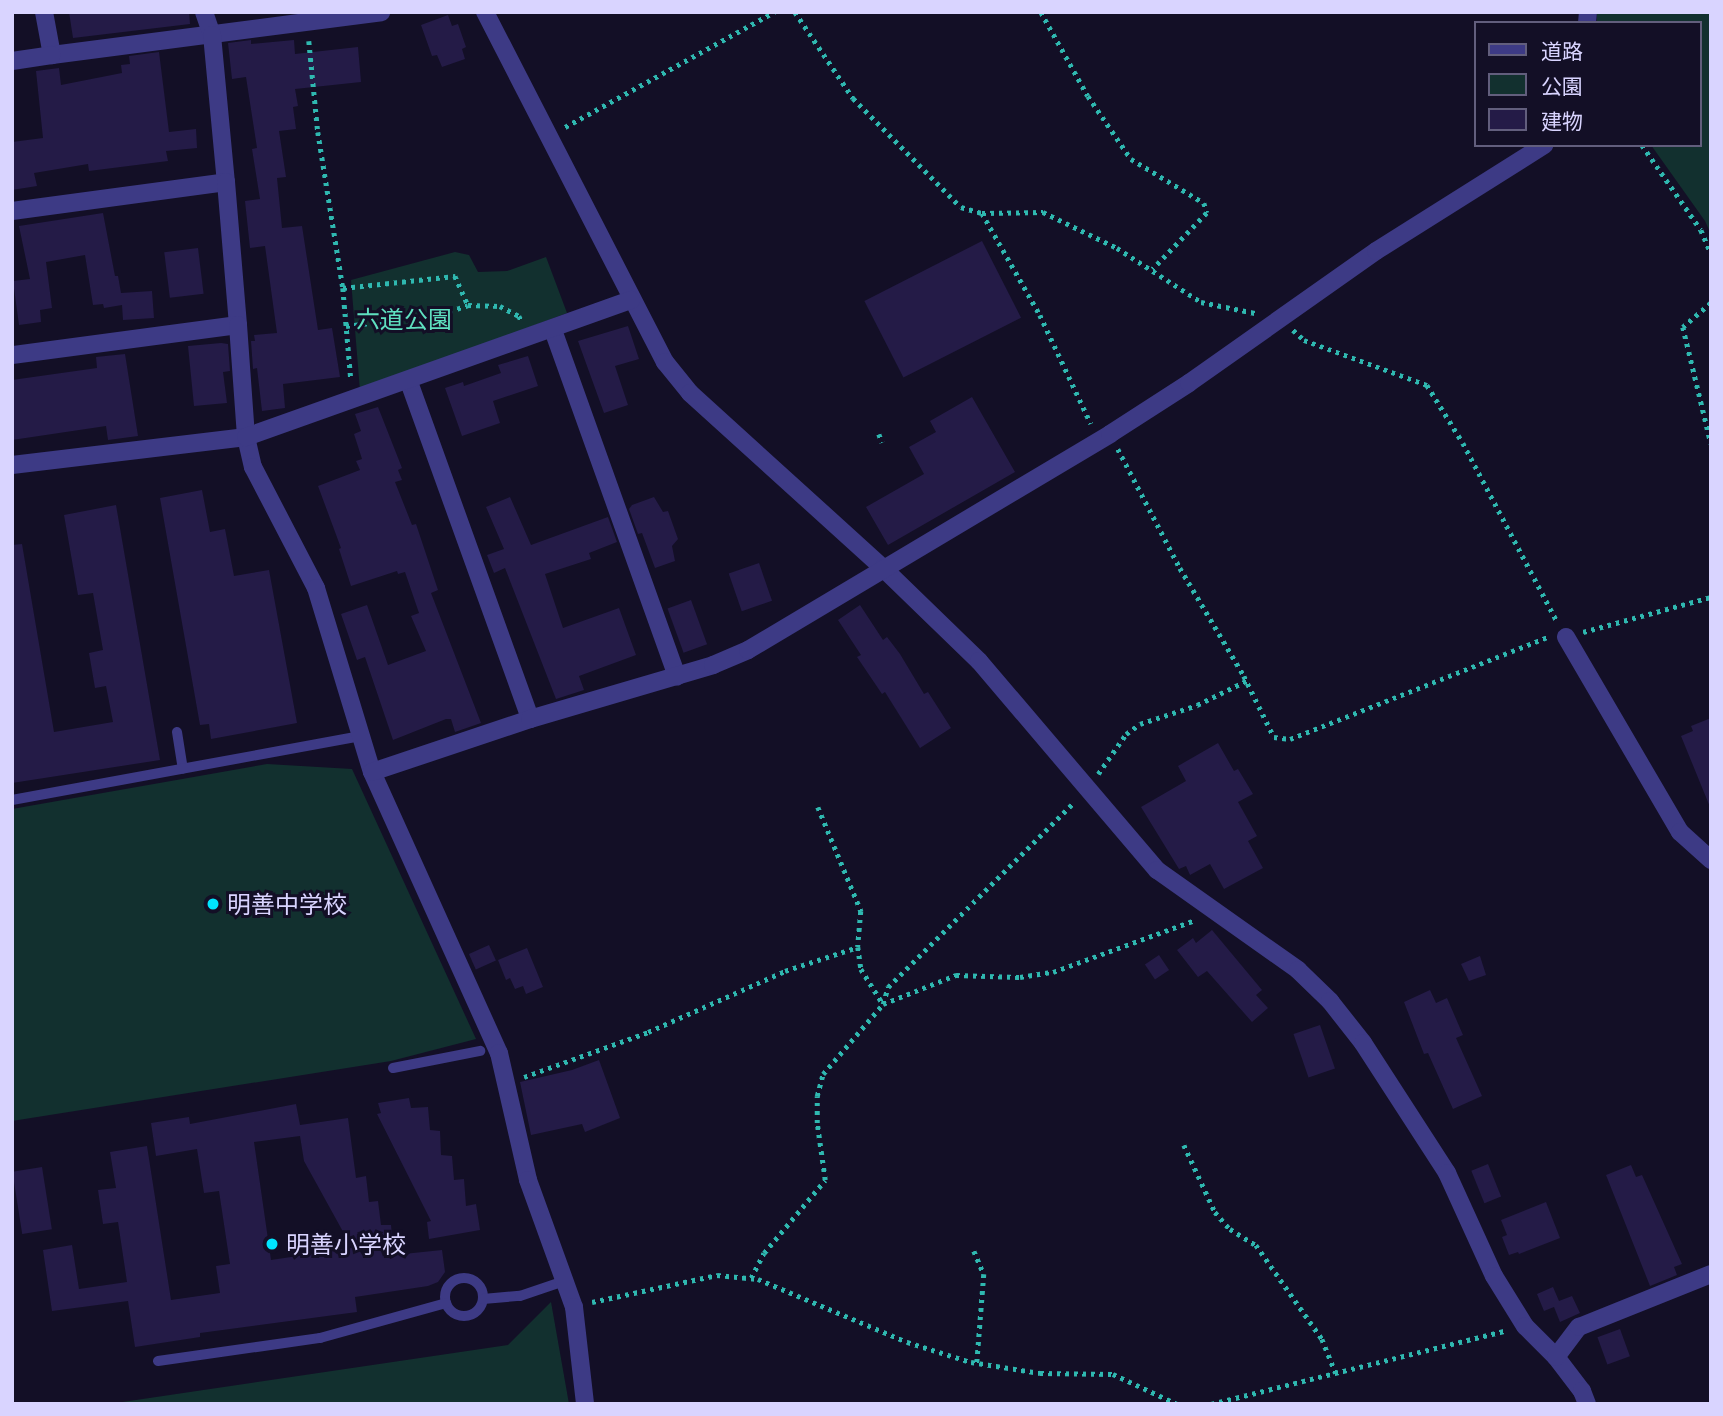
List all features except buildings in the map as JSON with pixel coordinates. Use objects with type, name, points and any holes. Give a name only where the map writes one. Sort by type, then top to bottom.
[{"type":"street","points":[[44,12],[52,55]]},
{"type":"street","points":[[204,12],[212,36],[246,437],[253,467],[316,588],[372,772],[488,1049],[506,1083],[528,1180],[574,1307],[585,1404]]},
{"type":"street","points":[[12,61],[381,12]]},
{"type":"street","points":[[485,12],[665,362],[690,393],[883,568],[979,661],[1157,870],[1298,970],[1330,1001],[1363,1043],[1447,1173],[1494,1276],[1525,1326],[1556,1357],[1582,1391],[1587,1404]]},
{"type":"street","points":[[372,772],[530,719],[677,676],[748,650],[1105,437],[1189,383],[1376,251],[1541,147]]},
{"type":"street","points":[[12,211],[226,182]]},
{"type":"street","points":[[12,465],[246,437],[409,382],[631,300]]},
{"type":"street","points":[[12,355],[238,325]]},
{"type":"street","points":[[553,330],[677,676]]},
{"type":"street","points":[[409,382],[530,719]]},
{"type":"street","points":[[1564,634],[1680,832],[1711,860]]},
{"type":"street","points":[[1556,1357],[1579,1327],[1711,1274]]},
{"type":"lane","points":[[177,732],[183,769]]},
{"type":"lane","points":[[12,800],[362,736]]},
{"type":"lane","points":[[393,1068],[488,1049]]},
{"type":"lane","points":[[461,1279],[478,1284],[483,1299],[476,1312],[464,1317],[452,1312],[446,1303],[447,1290],[461,1279]]},
{"type":"lane","points":[[483,1299],[520,1296],[564,1281]]},
{"type":"lane","points":[[159,1361],[320,1338],[446,1303]]},
{"type":"path","points":[[549,135],[774,12]]},
{"type":"path","points":[[795,12],[853,98],[961,207],[982,213],[1043,212],[1153,269],[1201,302],[1279,318],[1304,340],[1427,385],[1464,443],[1564,634]]},
{"type":"path","points":[[1041,12],[1088,96],[1130,159],[1204,203],[1207,213],[1153,269]]},
{"type":"path","points":[[307,22],[318,132],[343,288],[353,401]]},
{"type":"path","points":[[1644,147],[1701,230],[1711,253]]},
{"type":"path","points":[[982,213],[1105,437],[1247,681],[1274,737],[1290,739],[1564,634],[1711,597]]},
{"type":"path","points":[[343,288],[455,276],[468,305]]},
{"type":"path","points":[[1711,303],[1683,327],[1711,444]]},
{"type":"path","points":[[346,326],[441,314],[468,305],[500,306],[519,316]]},
{"type":"path","points":[[879,434],[882,442]]},
{"type":"path","points":[[751,1278],[764,1253],[825,1180],[817,1123],[817,1096],[824,1074],[883,1004],[888,987],[1087,789],[1126,734],[1140,724],[1197,705],[1247,681]]},
{"type":"path","points":[[818,807],[861,911],[858,947],[861,969],[883,1004]]},
{"type":"path","points":[[883,1004],[956,975],[1020,977],[1053,972],[1217,913]]},
{"type":"path","points":[[506,1083],[648,1032],[774,975],[858,947]]},
{"type":"path","points":[[1184,1145],[1215,1213],[1230,1229],[1256,1245],[1322,1339],[1336,1373]]},
{"type":"path","points":[[974,1251],[984,1274],[977,1363]]},
{"type":"path","points":[[574,1307],[648,1287],[717,1275],[751,1278],[907,1342],[977,1363],[1040,1373],[1113,1374],[1177,1404]]},
{"type":"path","points":[[1211,1404],[1525,1326]]},
{"type":"green space","points":[[1597,12],[1711,12],[1711,234],[1705,221],[1652,147],[1702,147],[1702,21],[1597,21]]},
{"type":"green space","name":"六道公園","points":[[455,252],[469,255],[478,272],[507,271],[546,257],[567,313],[360,391],[351,280]]},
{"type":"green space","points":[[267,764],[352,769],[476,1039],[391,1061],[12,1121],[12,809]]},
{"type":"green space","points":[[551,1302],[569,1404],[109,1404],[508,1345]]},
{"type":"place","name":"明善中学校","points":[[213,904]]},
{"type":"place","name":"明善小学校","points":[[272,1244]]}]
